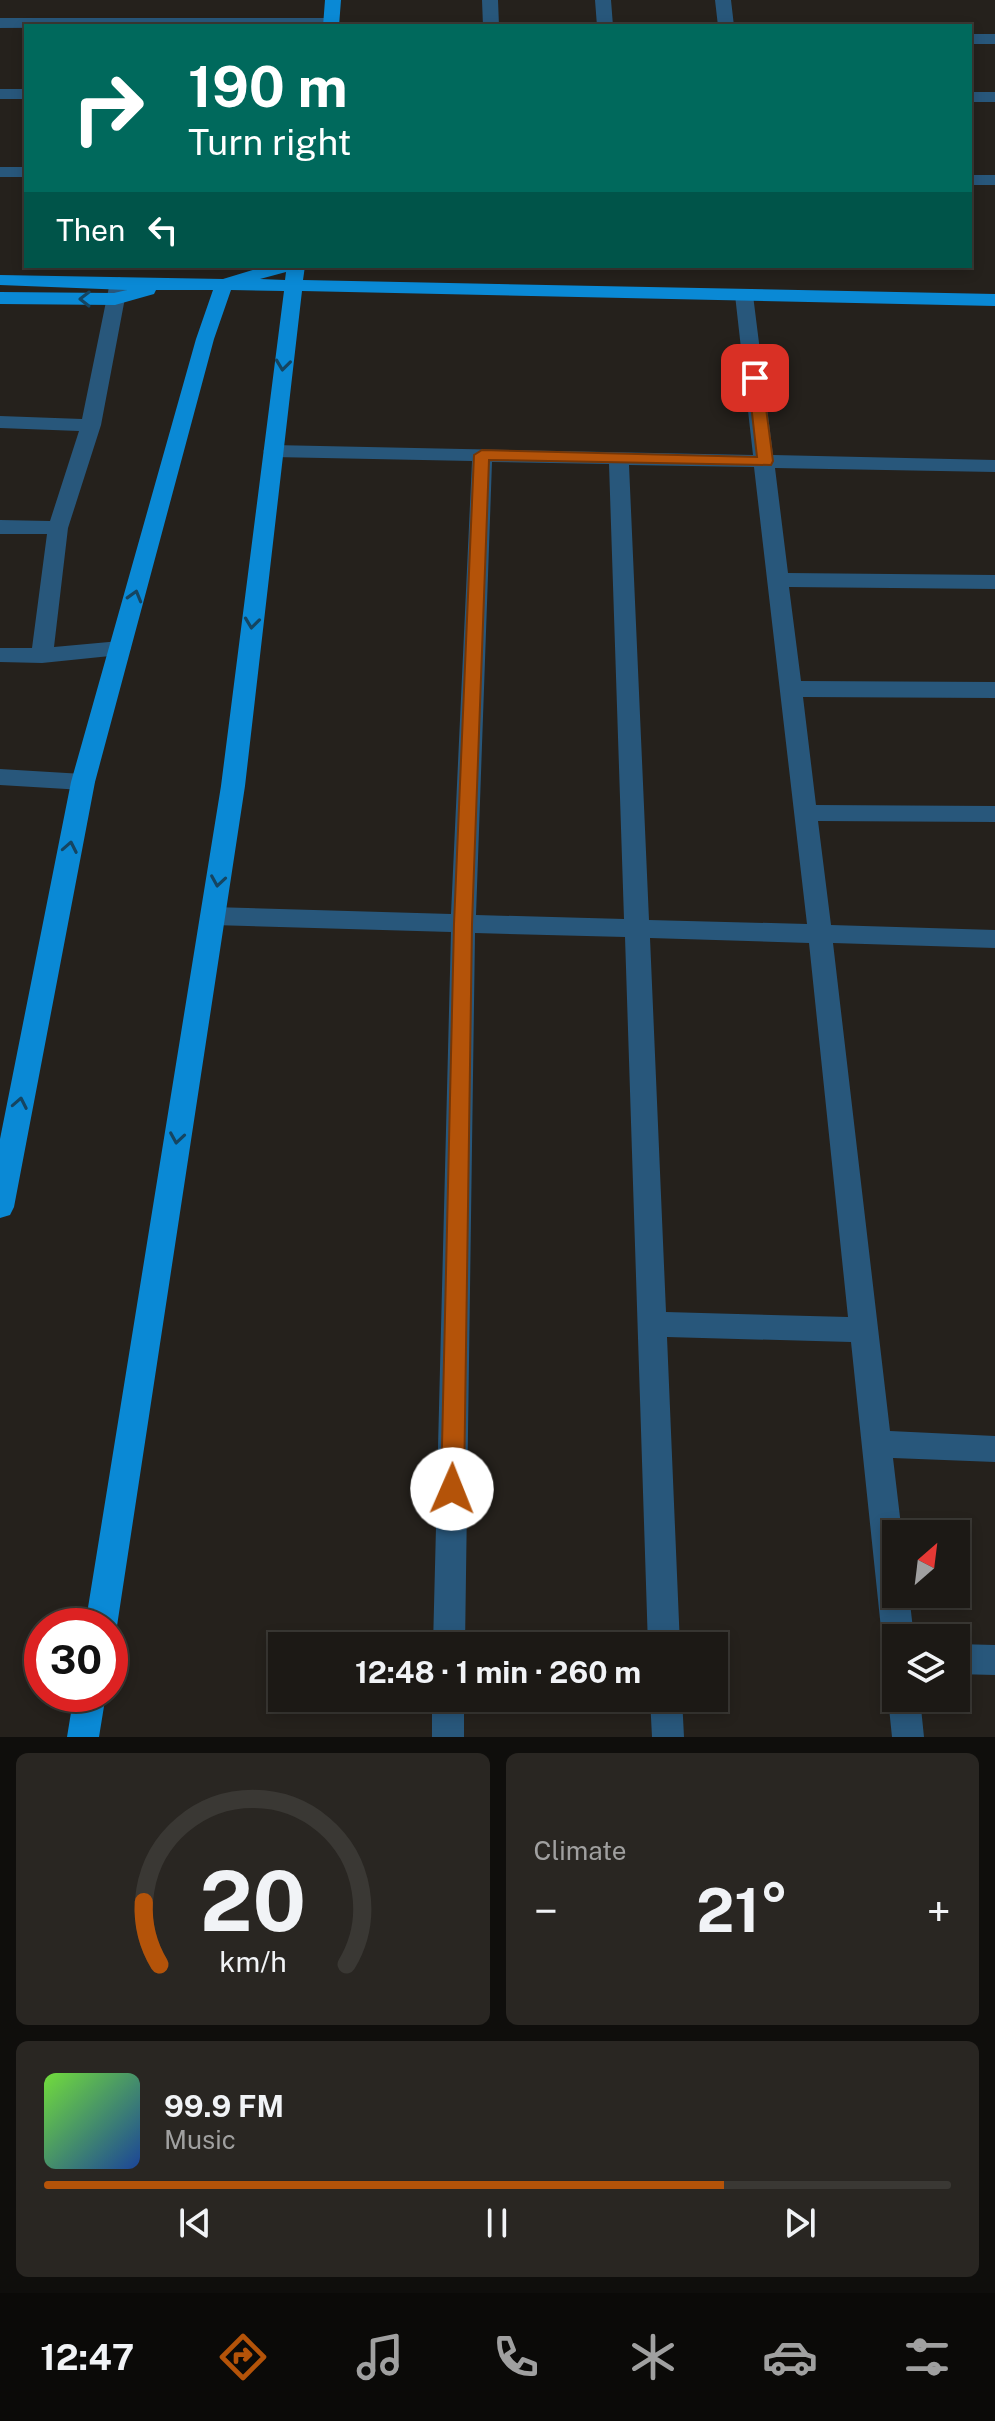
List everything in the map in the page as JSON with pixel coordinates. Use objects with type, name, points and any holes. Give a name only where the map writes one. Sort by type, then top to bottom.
[{"type":"main road","points":[[331,24],[333,0]]},
{"type":"main road","points":[[104,1608],[233,786],[291,273]]},
{"type":"main road","points":[[0,298],[224,284],[291,273],[744,295],[995,300]]},
{"type":"main road","points":[[0,280],[117,291]]},
{"type":"main road","points":[[0,1207],[83,782],[205,339],[224,284]]},
{"type":"main road","points":[[83,1737],[87,1712]]},
{"type":"street","points":[[490,0],[491,24]]},
{"type":"street","points":[[603,0],[605,24]]},
{"type":"street","points":[[723,0],[726,24]]},
{"type":"street","points":[[0,23],[145,20],[331,24]]},
{"type":"street","points":[[972,39],[995,39]]},
{"type":"street","points":[[0,94],[24,94]]},
{"type":"street","points":[[972,97],[995,97]]},
{"type":"street","points":[[0,172],[24,172]]},
{"type":"street","points":[[972,180],[995,180]]},
{"type":"street","points":[[42,656],[58,528],[91,425],[117,291]]},
{"type":"street","points":[[744,295],[792,689],[896,1624]]},
{"type":"street","points":[[0,422],[91,425]]},
{"type":"street","points":[[273,451],[995,466]]},
{"type":"street","points":[[449,1632],[463,924],[482,455]]},
{"type":"street","points":[[619,458],[663,1632]]},
{"type":"street","points":[[0,527],[58,528]]},
{"type":"street","points":[[779,580],[995,582]]},
{"type":"street","points":[[0,655],[42,656],[120,648]]},
{"type":"street","points":[[792,689],[995,690]]},
{"type":"street","points":[[0,777],[83,782]]},
{"type":"street","points":[[806,813],[995,814]]},
{"type":"street","points":[[213,916],[995,939]]},
{"type":"street","points":[[652,1324],[863,1330]]},
{"type":"street","points":[[876,1444],[995,1449]]},
{"type":"street","points":[[970,1659],[995,1660]]},
{"type":"street","points":[[448,1712],[448,1737]]},
{"type":"street","points":[[667,1712],[668,1737]]},
{"type":"street","points":[[905,1712],[908,1737]]},
{"type":"route","points":[[452,1489],[463,924],[482,455],[765,461],[755,378]]}]
